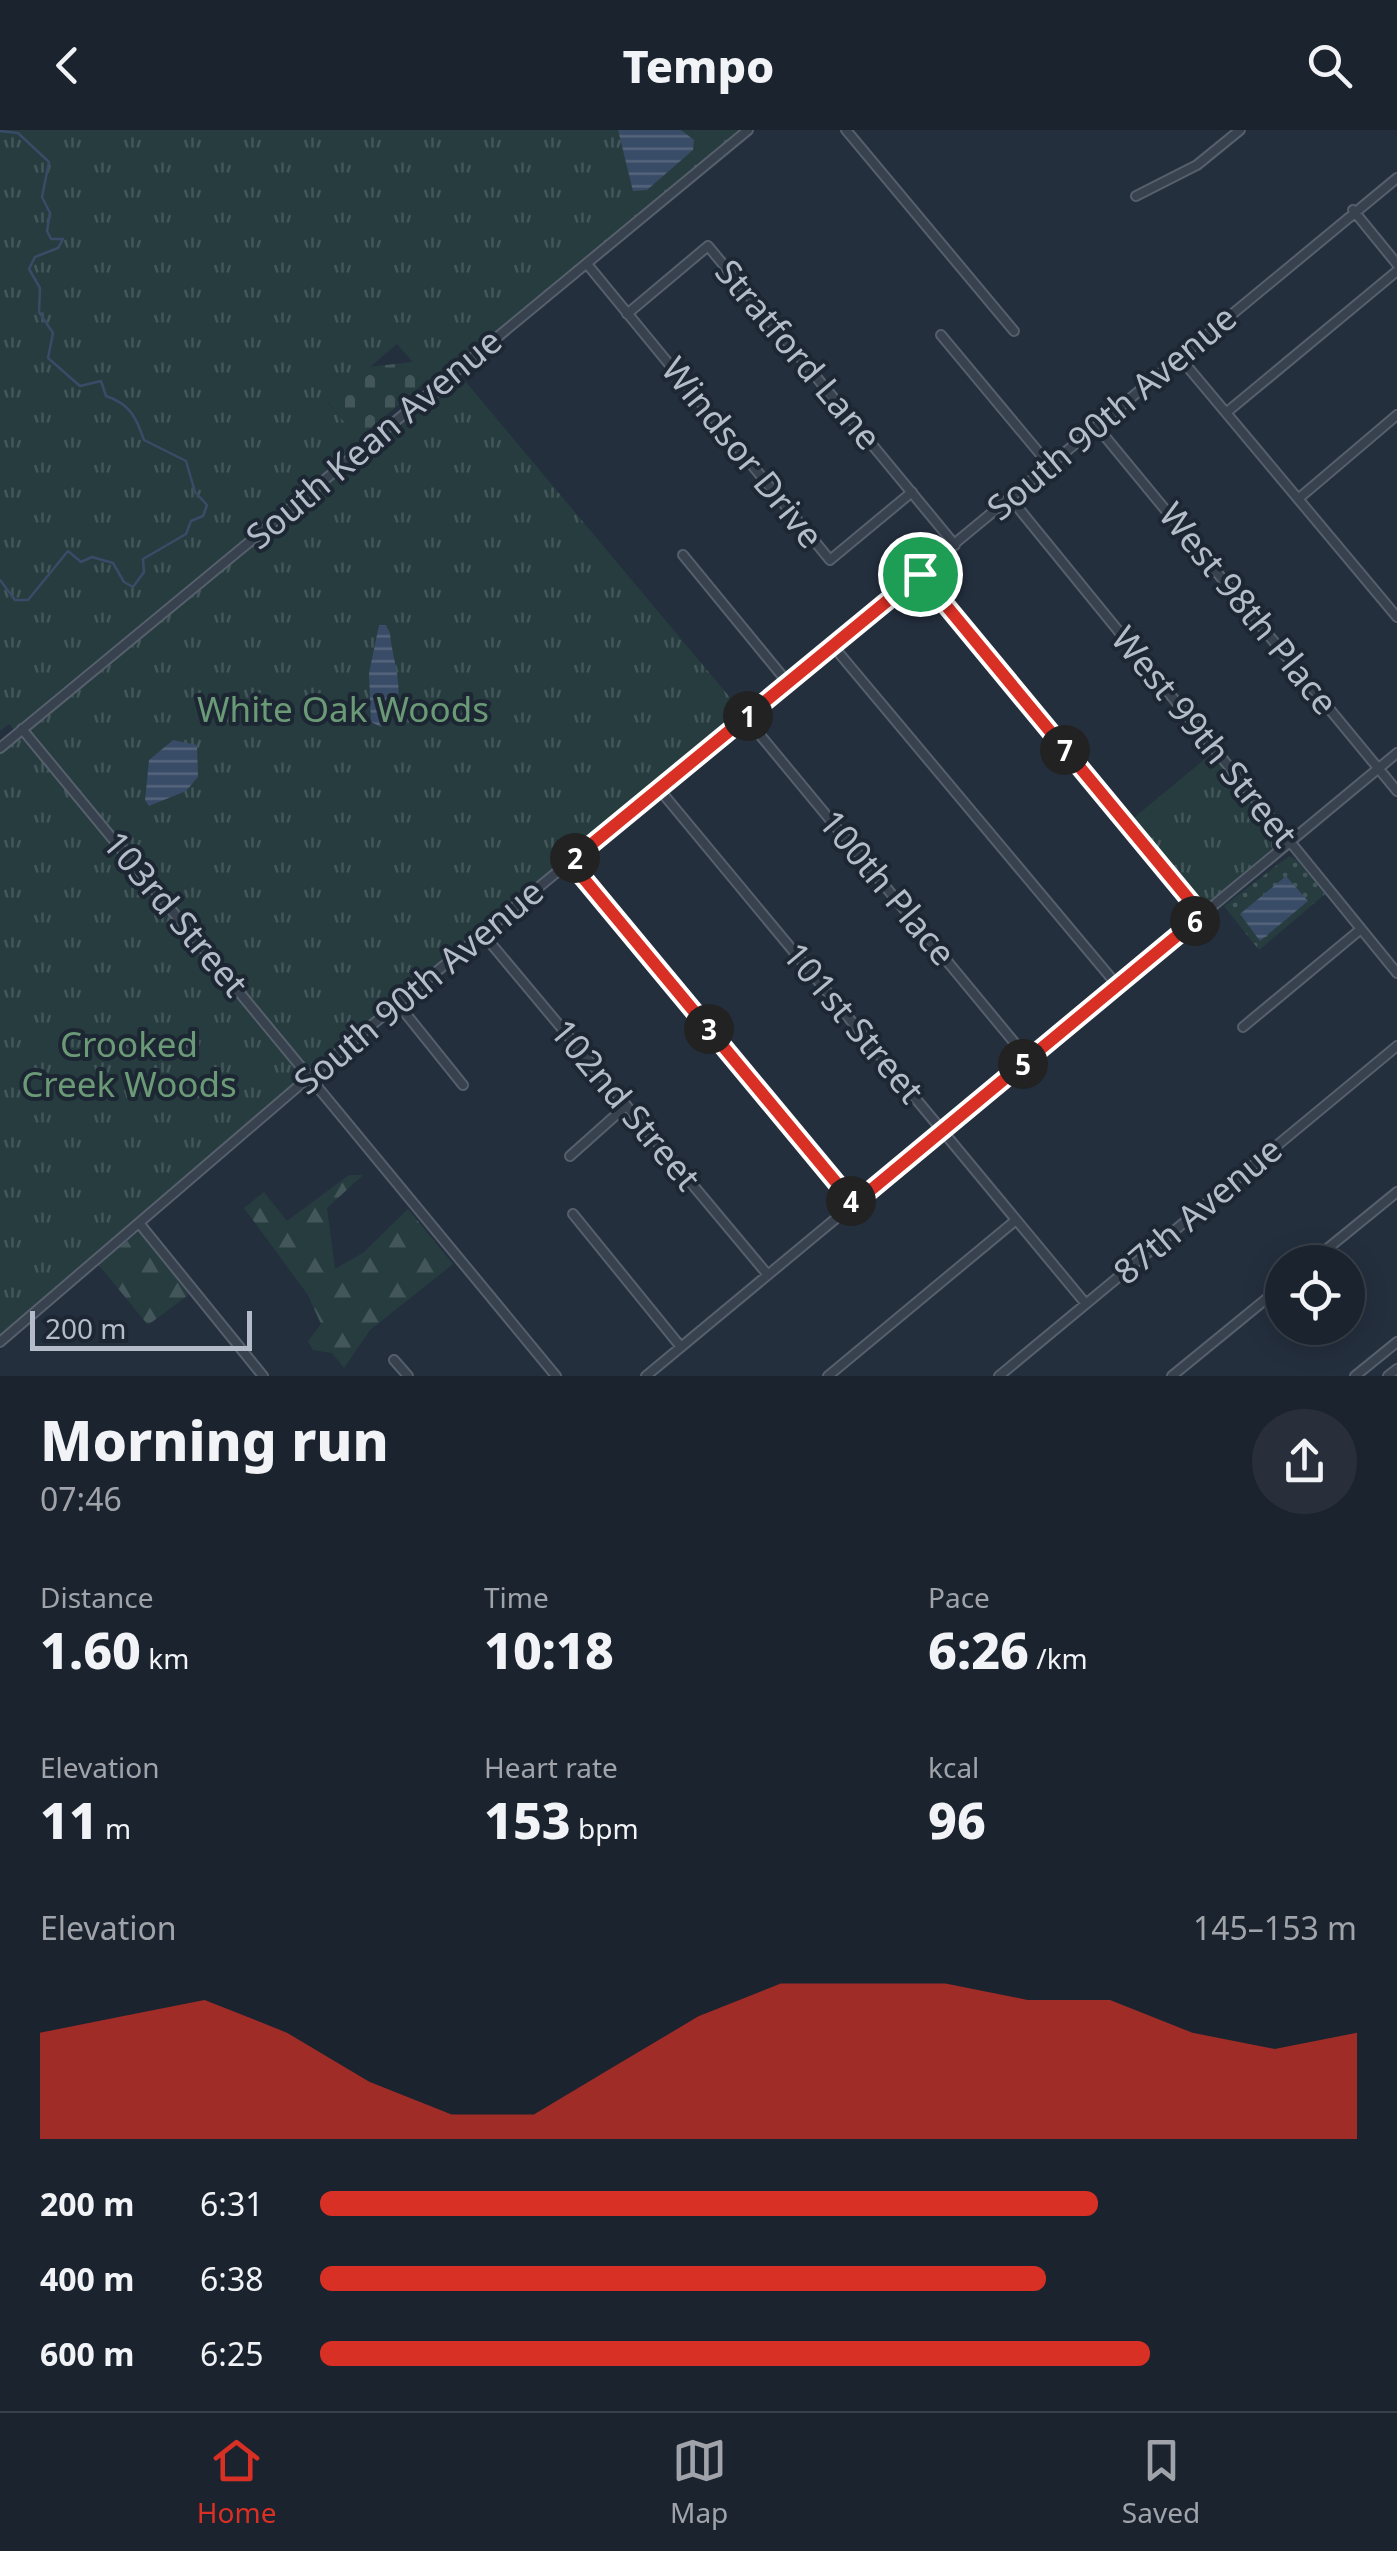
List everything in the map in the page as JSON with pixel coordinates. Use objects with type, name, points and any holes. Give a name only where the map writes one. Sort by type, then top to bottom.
[{"type":"street","name":"South Kean Avenue","points":[[0,748],[748,130]]},
{"type":"street","points":[[846,130],[1014,332]]},
{"type":"street","points":[[1136,196],[1197,164],[1240,130]]},
{"type":"street","name":"South 90th Avenue","points":[[0,1342],[309,1077],[1182,359],[1199,339],[1353,210],[1397,178]]},
{"type":"street","points":[[1227,412],[1397,268],[1353,210]]},
{"type":"street","name":"Stratford Lane","points":[[628,314],[708,246],[956,545]]},
{"type":"street","name":"Windsor Drive","points":[[586,264],[830,560],[912,492]]},
{"type":"street","points":[[941,335],[1051,467]]},
{"type":"street","points":[[1182,359],[1397,618]]},
{"type":"street","points":[[1298,499],[1397,415]]},
{"type":"street","name":"West 98th Place","points":[[1098,428],[1397,791]]},
{"type":"street","name":"West 99th Street","points":[[1012,499],[1397,974]]},
{"type":"street","points":[[683,555],[788,683]]},
{"type":"street","points":[[920,574],[1202,915]]},
{"type":"street","points":[[833,646],[1117,985]]},
{"type":"street","name":"100th Place","points":[[746,718],[1028,1059]]},
{"type":"street","name":"103rd Street","points":[[22,729],[556,1376]]},
{"type":"street","points":[[646,1376],[1397,753]]},
{"type":"street","name":"101st Street","points":[[658,789],[1086,1304]]},
{"type":"street","points":[[570,862],[854,1204]]},
{"type":"street","points":[[1242,1027],[1361,929]]},
{"type":"street","name":"102nd Street","points":[[483,934],[768,1275]]},
{"type":"street","points":[[398,1004],[464,1085]]},
{"type":"street","name":"87th Avenue","points":[[999,1376],[1397,1046]]},
{"type":"street","points":[[570,1156],[626,1106]]},
{"type":"street","points":[[1332,1245],[1397,1192]]},
{"type":"street","points":[[572,1214],[680,1348]]},
{"type":"street","points":[[828,1376],[1016,1220]]},
{"type":"street","points":[[139,1223],[263,1376]]},
{"type":"street","points":[[1172,1376],[1265,1300]]},
{"type":"street","points":[[1354,1376],[1397,1342]]},
{"type":"street","points":[[394,1360],[408,1376]]},
{"type":"street","points":[[1388,1376],[1397,1369]]},
{"type":"green space","name":"White Oak Woods","points":[[0,130],[747,130],[455,369],[743,713],[611,832],[0,1334],[0,748],[17,733],[9,724],[0,731]],"holes":[[[397,344],[435,388],[365,446],[328,403]]]},
{"type":"green space","points":[[413,362],[428,380],[358,439],[305,374]]},
{"type":"green space","points":[[1211,754],[1281,840],[1213,900],[1202,904],[1130,821]]},
{"type":"green space","points":[[1289,856],[1297,860],[1325,894],[1259,950],[1224,906]]},
{"type":"green space","points":[[349,1175],[363,1175],[327,1208],[335,1269],[363,1253],[408,1209],[453,1264],[370,1330],[344,1368],[332,1353],[313,1350],[308,1341],[321,1324],[308,1295],[244,1208],[264,1192],[287,1221]]},
{"type":"green space","points":[[140,1231],[191,1293],[148,1325],[98,1264]]},
{"type":"water","points":[[618,130],[681,130],[694,140],[693,150],[647,190],[633,191]]},
{"type":"water","points":[[379,625],[386,625],[390,633],[398,683],[396,708],[381,727],[371,722],[369,673]]},
{"type":"water","points":[[173,740],[197,745],[198,777],[186,791],[149,806],[145,800],[149,760]]},
{"type":"water","points":[[1286,876],[1308,901],[1260,941],[1240,914]]},
{"type":"waterway","points":[[0,131],[18,133],[49,162],[42,197],[50,213],[47,231],[51,239],[63,239],[58,248],[35,257],[29,269],[40,288],[39,312],[53,333],[48,358],[80,386],[101,381],[106,396],[131,412],[144,440],[186,461],[195,492],[207,505],[203,516],[191,521],[186,534],[143,559],[144,572],[133,587],[124,582],[113,563],[92,557],[81,562],[68,551],[28,600],[15,600],[0,580]]},
{"type":"route","points":[[920,574],[1202,915],[854,1204],[570,862],[920,574]]},
{"type":"park label","name":"Crooked Creek Woods","points":[[129,1065]]}]
